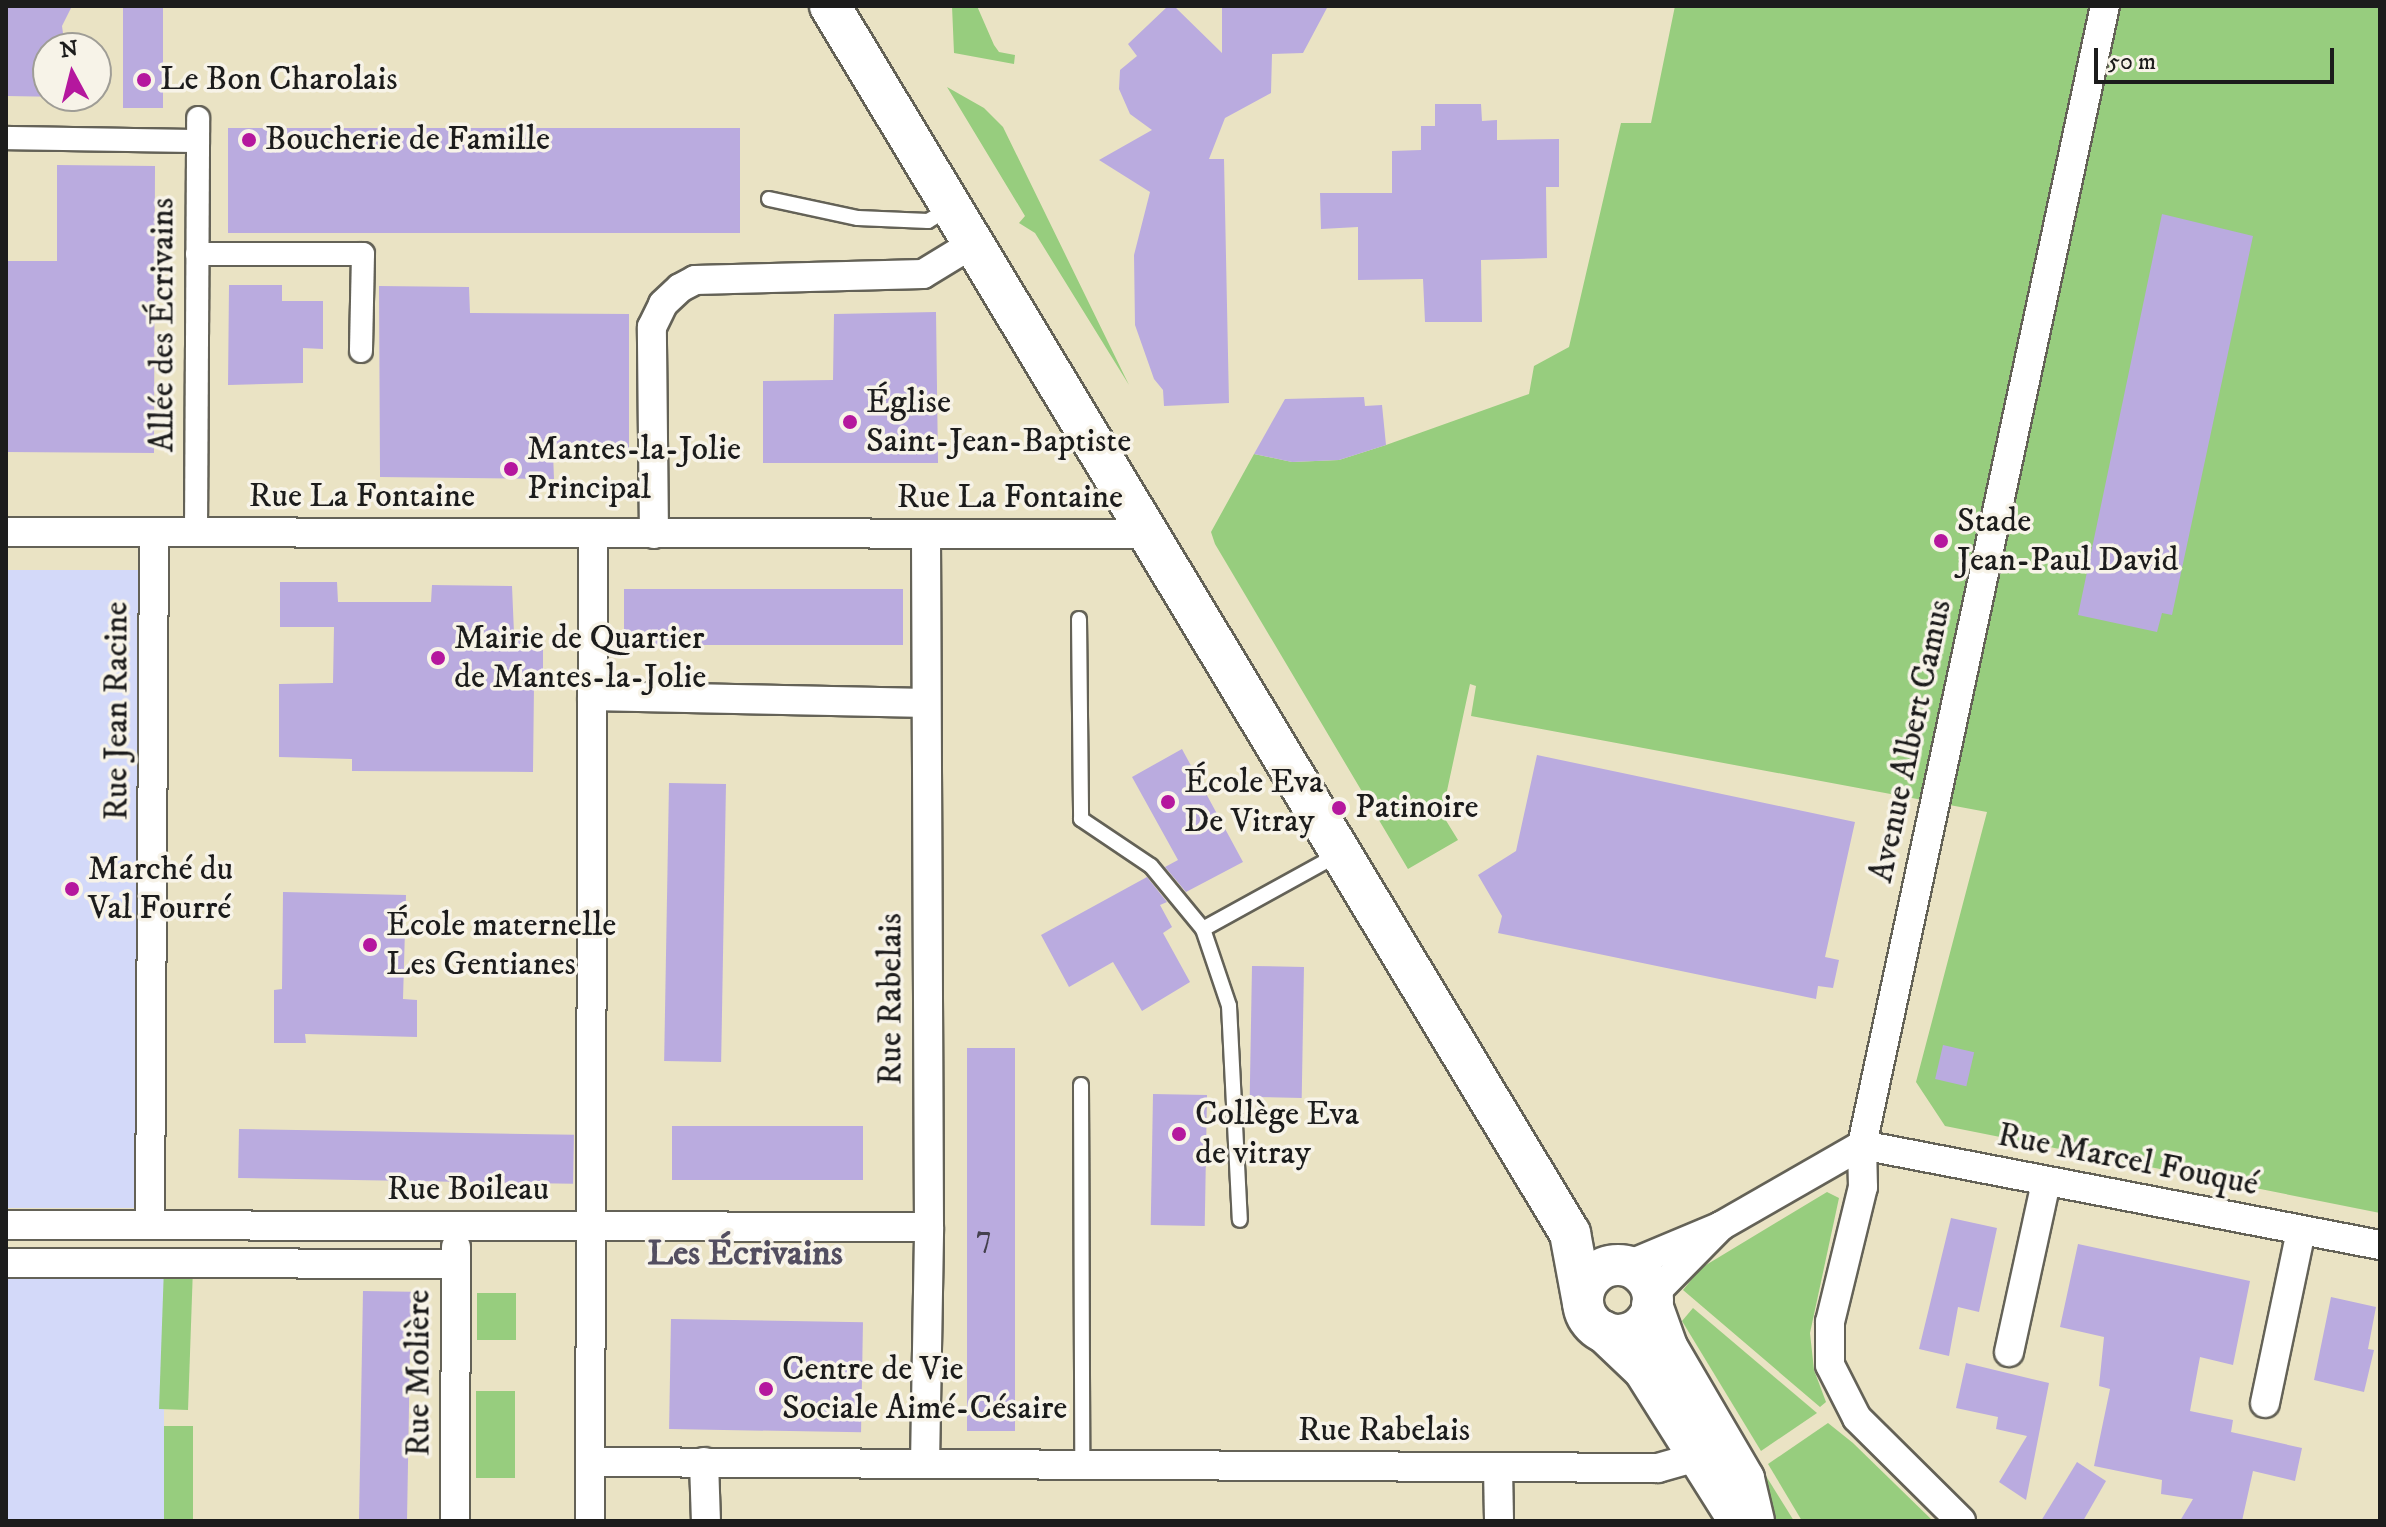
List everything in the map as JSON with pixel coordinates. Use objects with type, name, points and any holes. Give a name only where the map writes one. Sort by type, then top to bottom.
[{"type":"main road","points":[[830,6],[1570,1233],[1593,1317],[1635,1358],[1739,1521]]},
{"type":"main road","points":[[1570,1233],[1646,1279],[1667,1347],[1744,1479],[1754,1521]]},
{"type":"main road","points":[[1625,1266],[1597,1271],[1586,1286],[1593,1317],[1621,1334],[1638,1328],[1652,1301]]},
{"type":"street","name":"Avenue Albert Camus","points":[[1961,1521],[1857,1418],[1830,1365],[1830,1322],[1863,1187],[1862,1145],[2105,6]]},
{"type":"street","name":"Allée des Écrivains","points":[[6,138],[198,129],[196,533]]},
{"type":"street","points":[[654,534],[652,327],[663,304],[680,288],[695,280],[923,274],[974,243]]},
{"type":"street","points":[[197,254],[363,254],[361,351]]},
{"type":"street","name":"Rue La Fontaine","points":[[6,532],[1150,534]]},
{"type":"street","name":"Rue Jean Racine","points":[[150,1225],[154,533]]},
{"type":"street","points":[[590,1521],[593,534]]},
{"type":"street","name":"Rue Rabelais","points":[[925,1464],[929,1227],[926,534]]},
{"type":"street","points":[[592,696],[926,703]]},
{"type":"street","points":[[1625,1266],[1721,1226],[1862,1145]]},
{"type":"street","name":"Rue Marcel Fouqué","points":[[1862,1145],[2380,1245]]},
{"type":"street","points":[[2009,1352],[2046,1182]]},
{"type":"street","name":"Rue Boileau","points":[[6,1225],[929,1227]]},
{"type":"street","name":"Rue Molière","points":[[455,1521],[457,1226]]},
{"type":"street","points":[[1652,1301],[1721,1226]]},
{"type":"street","points":[[2265,1403],[2301,1231]]},
{"type":"street","points":[[6,1263],[456,1264]]},
{"type":"street","name":"Rue Rabelais","points":[[590,1462],[1658,1468],[1697,1457]]},
{"type":"street","points":[[704,1462],[706,1521]]},
{"type":"street","points":[[1498,1468],[1499,1521]]},
{"type":"lane","points":[[769,199],[858,218],[928,221],[952,206]]},
{"type":"lane","points":[[1079,619],[1081,819],[1151,866],[1203,929],[1229,1006],[1240,1220]]},
{"type":"lane","points":[[1203,929],[1341,853]]},
{"type":"lane","points":[[1081,1085],[1082,1465]]},
{"type":"shaded area","name":"Marché du Val Fourré","points":[[6,570],[138,570],[138,1208],[6,1208]]},
{"type":"shaded area","points":[[6,1267],[164,1267],[164,1521],[6,1521]]},
{"type":"green space","points":[[952,6],[977,6],[994,45],[999,52],[1015,55],[1014,64],[954,53]]},
{"type":"green space","name":"Stade Jean-Paul David","points":[[1675,6],[2380,6],[2380,1213],[1945,1126],[1916,1082],[1987,812],[1471,716],[1476,686],[1470,684],[1442,814],[1458,840],[1408,869],[1215,544],[1211,532],[1254,454],[1292,462],[1339,460],[1529,394],[1534,366],[1569,347],[1621,123],[1651,123]]},
{"type":"green space","points":[[947,87],[984,108],[1003,127],[1129,385],[1035,233],[1019,223],[1025,216]]},
{"type":"green space","points":[[1827,1192],[1839,1198],[1810,1333],[1814,1370],[1826,1402],[1820,1407],[1683,1290],[1701,1268]]},
{"type":"green space","points":[[164,1267],[193,1268],[188,1410],[159,1409]]},
{"type":"green space","points":[[477,1293],[516,1293],[516,1340],[477,1340]]},
{"type":"green space","points":[[1693,1308],[1817,1413],[1761,1451],[1682,1321]]},
{"type":"green space","points":[[476,1391],[515,1391],[515,1478],[476,1478]]},
{"type":"green space","points":[[1828,1423],[1853,1443],[1933,1521],[1802,1521],[1768,1464]]},
{"type":"green space","points":[[164,1426],[193,1426],[193,1521],[164,1521]]},
{"type":"green space","points":[[1766,1476],[1794,1521],[1765,1521],[1755,1482]]},
{"type":"building","points":[[6,6],[72,6],[62,26],[63,32],[32,32],[32,96],[6,96]]},
{"type":"building","points":[[123,6],[163,6],[163,108],[123,108]]},
{"type":"building","points":[[1168,6],[1174,6],[1222,53],[1222,6],[1328,6],[1303,53],[1272,54],[1271,93],[1225,118],[1209,159],[1224,159],[1229,403],[1164,406],[1163,390],[1154,379],[1135,325],[1134,255],[1150,192],[1099,160],[1152,130],[1130,114],[1119,89],[1120,70],[1137,56],[1128,44]]},
{"type":"building","points":[[1435,104],[1481,104],[1482,121],[1497,120],[1497,140],[1559,139],[1559,187],[1546,187],[1547,258],[1481,260],[1482,322],[1425,322],[1423,279],[1358,280],[1358,227],[1321,229],[1320,193],[1392,193],[1392,151],[1421,150],[1421,126],[1435,126]]},
{"type":"building","points":[[228,128],[740,128],[740,233],[228,233]]},
{"type":"building","points":[[57,165],[155,166],[154,453],[6,452],[6,261],[57,261]]},
{"type":"building","points":[[2162,214],[2253,236],[2172,615],[2162,613],[2157,632],[2078,615]]},
{"type":"building","points":[[229,285],[282,285],[282,301],[323,301],[323,349],[303,348],[303,383],[228,385]]},
{"type":"building","points":[[379,286],[469,287],[470,313],[629,314],[629,452],[553,453],[554,479],[380,477]]},
{"type":"building","name":"Église Saint-Jean-Baptiste","points":[[936,312],[938,463],[763,463],[763,381],[833,380],[834,314]]},
{"type":"building","points":[[1364,397],[1365,406],[1382,405],[1386,445],[1339,460],[1292,462],[1254,454],[1285,399]]},
{"type":"building","name":"Mairie de Quartier de Mantes-la-Jolie","points":[[280,582],[337,582],[338,602],[431,602],[432,585],[512,586],[514,633],[543,633],[543,686],[534,686],[533,772],[352,771],[352,759],[279,757],[279,684],[333,683],[334,627],[280,627]]},
{"type":"building","points":[[624,589],[903,589],[903,645],[624,645]]},
{"type":"building","points":[[1182,749],[1243,862],[1186,892],[1165,867],[1178,860],[1132,777]]},
{"type":"building","points":[[1537,755],[1855,822],[1825,957],[1839,960],[1833,988],[1818,986],[1816,999],[1498,933],[1502,916],[1478,875],[1516,851]]},
{"type":"building","points":[[669,783],[726,784],[721,1062],[664,1061]]},
{"type":"building","points":[[1147,877],[1167,902],[1160,905],[1172,927],[1163,933],[1190,982],[1142,1011],[1113,962],[1069,987],[1041,935]]},
{"type":"building","points":[[283,892],[406,895],[403,999],[417,1000],[417,1037],[305,1034],[306,1043],[274,1043],[274,990],[282,989]]},
{"type":"building","points":[[1252,966],[1304,967],[1302,1098],[1250,1097]]},
{"type":"building","points":[[1943,1045],[1974,1052],[1966,1086],[1935,1079]]},
{"type":"building","points":[[967,1048],[1015,1048],[1015,1431],[967,1431]]},
{"type":"building","points":[[1153,1094],[1207,1095],[1205,1226],[1151,1225]]},
{"type":"building","points":[[672,1126],[863,1126],[863,1180],[672,1180]]},
{"type":"building","points":[[239,1129],[574,1135],[573,1184],[238,1178]]},
{"type":"building","points":[[1951,1218],[1997,1228],[1979,1312],[1958,1307],[1949,1356],[1919,1349]]},
{"type":"building","points":[[2078,1244],[2250,1281],[2233,1365],[2200,1357],[2190,1411],[2233,1420],[2231,1432],[2302,1448],[2295,1481],[2253,1471],[2242,1521],[2180,1521],[2193,1499],[2161,1494],[2162,1480],[2094,1466],[2110,1389],[2099,1386],[2104,1337],[2060,1327]]},
{"type":"building","points":[[363,1291],[411,1292],[407,1521],[359,1521]]},
{"type":"building","points":[[2331,1297],[2376,1307],[2368,1349],[2374,1350],[2364,1392],[2314,1380]]},
{"type":"building","name":"Centre de Vie Sociale Aimé-Césaire","points":[[671,1319],[863,1322],[861,1432],[669,1429]]},
{"type":"building","points":[[1966,1363],[2049,1383],[2026,1500],[1999,1482],[2027,1436],[1996,1429],[1998,1417],[1956,1408]]},
{"type":"building","points":[[2077,1462],[2106,1481],[2083,1521],[2041,1521]]},
{"type":"place","name":"Le Bon Charolais","points":[[144,80]]},
{"type":"place","name":"Boucherie de Famille","points":[[249,140]]},
{"type":"place","name":"Église Saint-Jean-Baptiste","points":[[850,422]]},
{"type":"place","name":"Mantes-la-Jolie Principal","points":[[511,469]]},
{"type":"place","name":"Stade Jean-Paul David","points":[[1941,541]]},
{"type":"place","name":"Mairie de Quartier de Mantes-la-Jolie","points":[[438,658]]},
{"type":"place","name":"École Eva De Vitray","points":[[1168,802]]},
{"type":"place","name":"Patinoire","points":[[1339,808]]},
{"type":"place","name":"Marché du Val Fourré","points":[[72,889]]},
{"type":"place","name":"École maternelle Les Gentianes","points":[[370,945]]},
{"type":"place","name":"Collège Eva de vitray","points":[[1179,1134]]},
{"type":"place","name":"Centre de Vie Sociale Aimé-Césaire","points":[[766,1389]]},
{"type":"district","name":"Les Écrivains","points":[[745,1254]]}]
